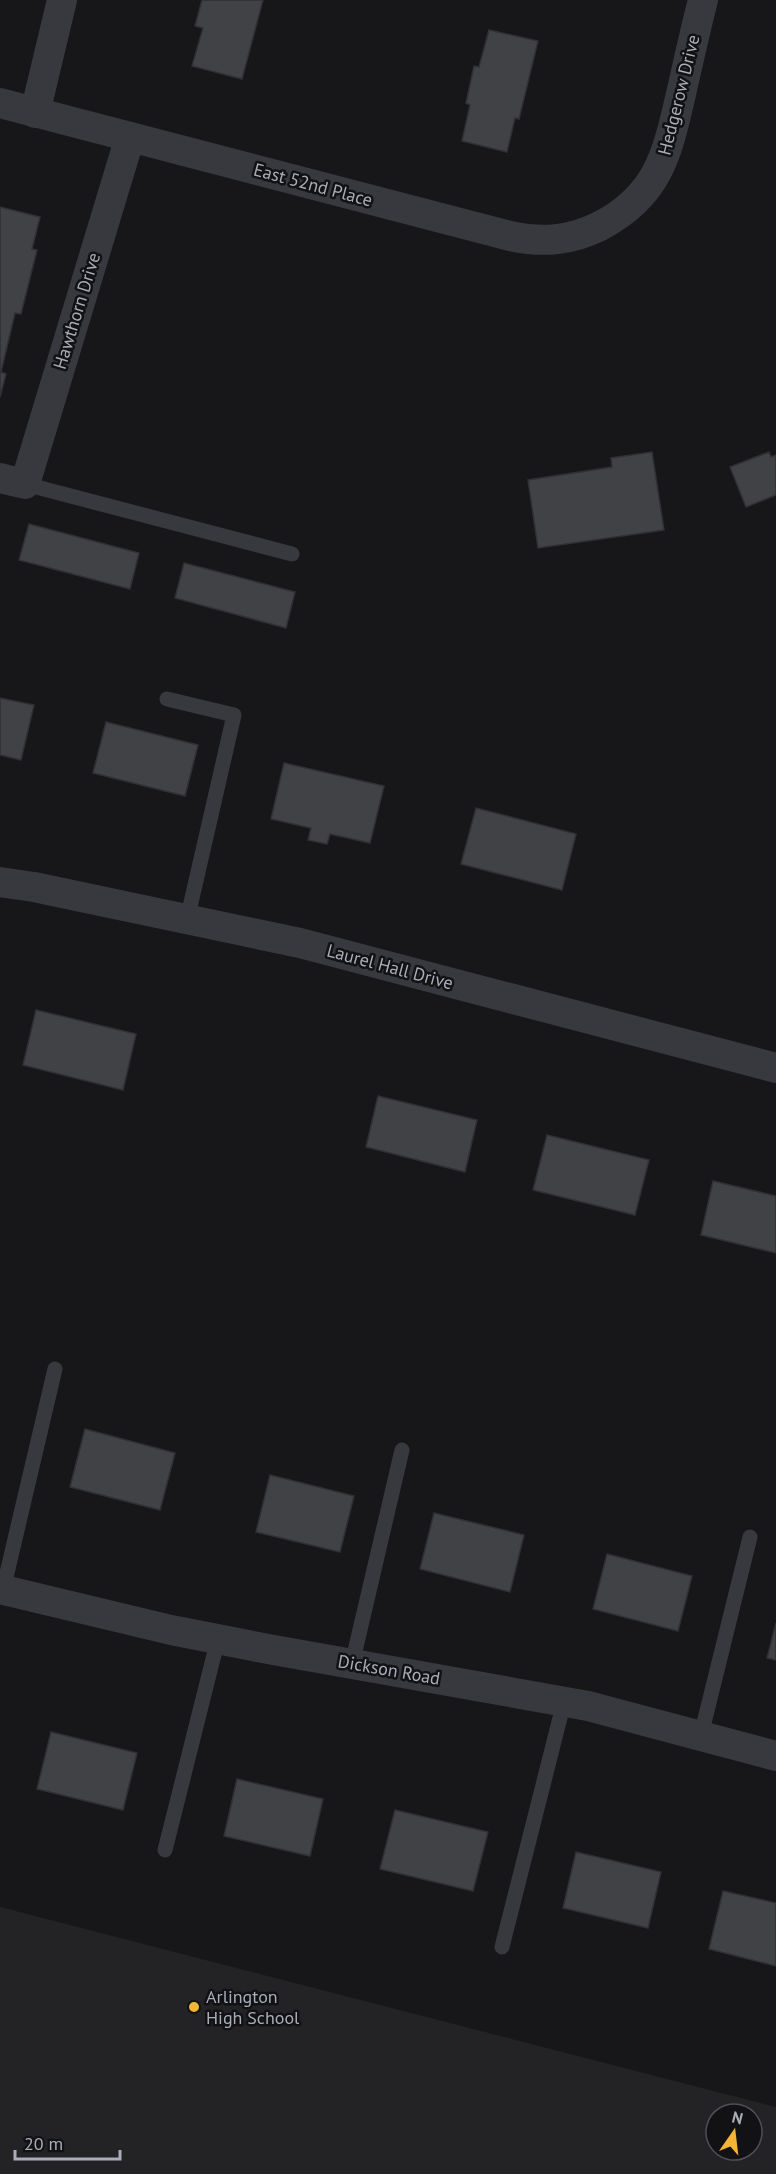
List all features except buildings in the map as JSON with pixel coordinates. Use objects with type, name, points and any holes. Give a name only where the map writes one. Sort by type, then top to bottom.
[{"type":"street","points":[[35,112],[62,0]]},
{"type":"street","name":"Hedgerow Drive","points":[[623,212],[653,180],[665,156],[703,0]]},
{"type":"street","name":"East 52nd Place","points":[[0,103],[521,238],[556,241],[579,236],[623,212]]},
{"type":"street","name":"Hawthorn Drive","points":[[13,481],[130,137]]},
{"type":"street","name":"Laurel Hall Drive","points":[[0,882],[34,887],[300,943],[776,1068]]},
{"type":"street","name":"Dickson Road","points":[[2,1590],[218,1639],[588,1706],[776,1756]]},
{"type":"lane","points":[[13,481],[292,554]]},
{"type":"lane","points":[[167,699],[234,715],[188,920]]},
{"type":"lane","points":[[2,1590],[55,1369]]},
{"type":"lane","points":[[352,1664],[402,1450]]},
{"type":"lane","points":[[701,1735],[750,1537]]},
{"type":"lane","points":[[165,1850],[218,1639]]},
{"type":"lane","points":[[502,1947],[564,1702]]},
{"type":"shaded area","name":"Arlington High School","points":[[0,1907],[757,2102],[704,2102],[704,2162],[764,2162],[764,2104],[776,2107],[776,2174],[0,2174]]},
{"type":"place","name":"Arlington High School","points":[[194,2007]]}]
